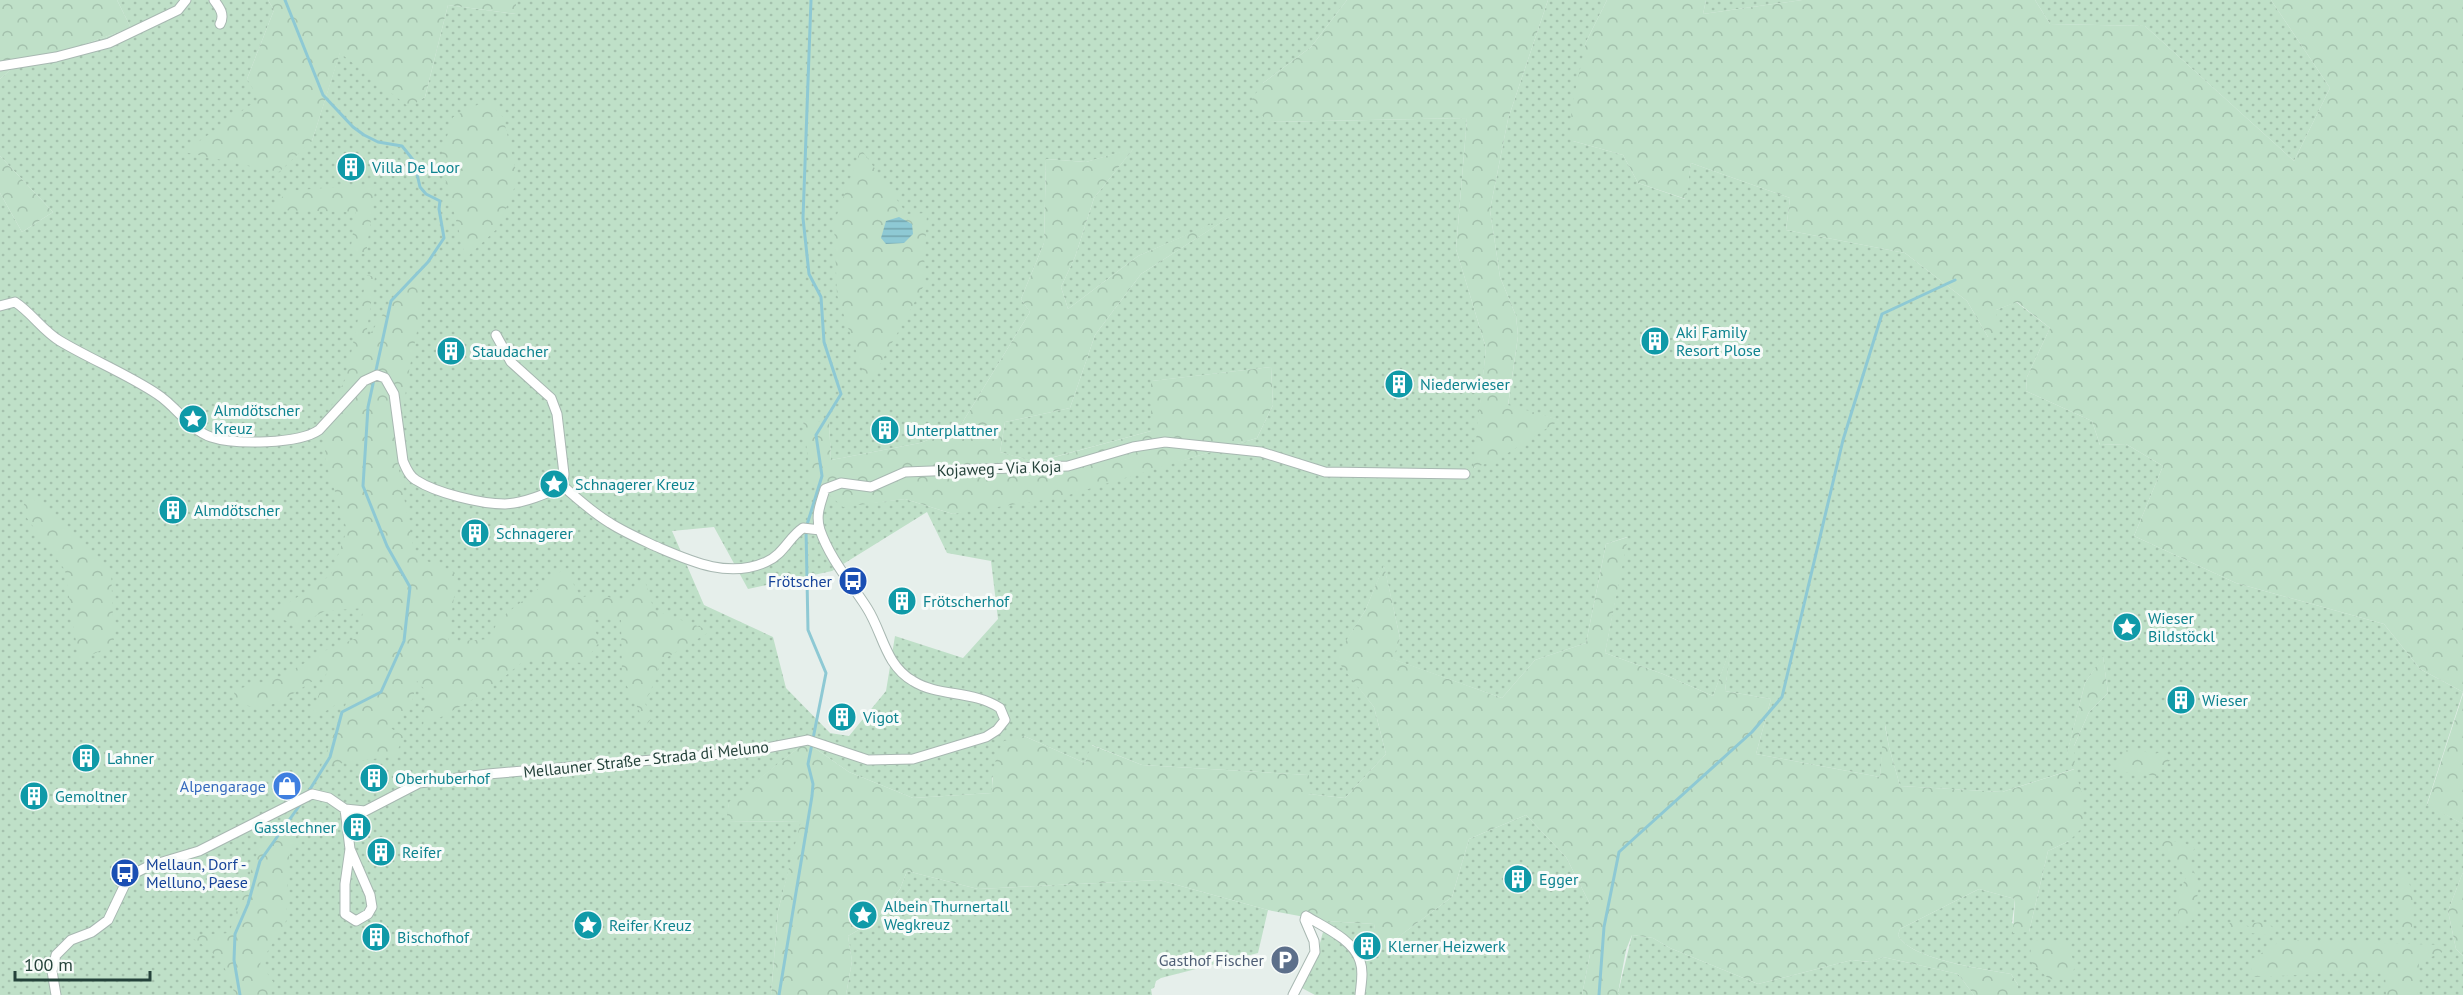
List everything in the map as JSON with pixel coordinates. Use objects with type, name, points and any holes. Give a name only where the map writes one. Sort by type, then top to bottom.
[{"type":"street","points":[[0,66],[56,57],[109,43],[178,10],[186,0]]},
{"type":"street","points":[[214,0],[221,9],[223,19],[220,24]]},
{"type":"street","points":[[0,306],[15,302],[27,310],[58,340],[158,395],[195,428],[209,437],[226,441],[292,440],[311,436],[320,430],[372,377],[386,378],[394,394],[403,461],[414,479],[449,493],[505,504],[524,501],[563,486]]},
{"type":"street","points":[[496,335],[511,362],[551,398],[557,414],[564,474],[563,486]]},
{"type":"street","name":"Kojaweg - Via Koja","points":[[812,528],[825,489],[841,483],[872,487],[906,472],[1068,466],[1133,447],[1165,442],[1261,452],[1325,472],[1465,474]]},
{"type":"street","points":[[563,486],[592,511],[624,531],[685,559],[713,567],[732,568],[764,563],[812,528]]},
{"type":"street","name":"Mellauner Straße - Strada di Meluno","points":[[345,809],[365,811],[420,783],[488,774],[746,752],[808,740],[868,760],[913,759],[986,736],[997,730],[1005,720],[1000,708],[990,701],[917,684],[902,674],[889,657],[868,609],[812,528]]},
{"type":"street","points":[[56,995],[52,971],[56,956],[71,940],[92,932],[108,920],[129,876],[149,866],[178,859],[216,844],[300,798],[312,794],[329,798],[345,809],[350,849],[345,884],[345,914],[356,921],[368,915],[372,908],[370,895],[350,849]]},
{"type":"street","points":[[1293,995],[1315,952],[1314,941],[1305,920],[1306,916],[1341,938],[1358,955],[1362,970],[1360,995]]},
{"type":"green space","points":[[0,0],[117,0],[131,28],[10,70],[0,79]]},
{"type":"green space","points":[[117,0],[268,0],[274,10],[247,79],[312,141],[340,52],[409,106],[425,97],[448,5],[516,14],[516,0],[1347,0],[1311,47],[1263,83],[1268,122],[1467,118],[1456,249],[1486,348],[1474,468],[1559,420],[1508,406],[1518,336],[1516,316],[1500,277],[1490,210],[1508,119],[1548,0],[1607,0],[1586,42],[1573,141],[1623,155],[1638,183],[1685,199],[1691,163],[1790,198],[1786,230],[1905,253],[1967,301],[1988,337],[1996,310],[2016,302],[2050,328],[2027,377],[2026,391],[2092,421],[2100,445],[2126,444],[2163,466],[2134,536],[2236,583],[2384,624],[2420,669],[2463,692],[2427,804],[2463,824],[2463,872],[2448,911],[2456,949],[2463,956],[2463,995],[2018,995],[2018,985],[2011,974],[1949,962],[1917,951],[1905,944],[1898,935],[1900,929],[1979,889],[2015,899],[2012,923],[2029,932],[2048,851],[2069,841],[2074,769],[2002,792],[1900,786],[1885,725],[1880,777],[1756,754],[1771,699],[1725,691],[1730,650],[1713,696],[1663,674],[1605,653],[1627,537],[1606,544],[1586,643],[1535,660],[1502,698],[1392,659],[1400,638],[1384,566],[1365,611],[1336,658],[1374,707],[1386,754],[1345,798],[1308,794],[1308,775],[1142,765],[1092,745],[1085,763],[1024,736],[992,778],[992,793],[913,798],[849,772],[806,742],[729,803],[727,822],[802,821],[778,911],[771,995],[0,995],[0,193],[22,232],[53,212],[0,156],[0,79],[10,70],[131,28]],"holes":[[[1133,149],[1094,198],[1075,257],[1061,287],[1068,309],[1138,256],[1231,216],[1141,274],[1095,335],[1070,408],[1005,422],[1000,452],[1035,462],[1151,431],[1152,381],[1271,367],[1273,405],[1257,438],[1187,459],[953,514],[905,499],[843,506],[803,422],[829,423],[831,460],[920,443],[959,428],[1030,312],[1021,299],[1044,243],[1046,159],[1086,162]],[[927,512],[947,553],[991,561],[998,619],[963,658],[895,636],[886,691],[849,736],[830,733],[786,688],[773,637],[704,605],[672,531],[714,527],[748,589],[832,571]],[[2103,657],[2108,693],[2089,712],[2074,746],[2067,754],[2085,683]]]},
{"type":"green space","points":[[268,0],[516,0],[516,14],[448,5],[425,97],[409,107],[340,53],[312,141],[279,172],[184,152],[259,99],[247,79],[274,10]]},
{"type":"green space","points":[[1347,0],[1548,0],[1508,119],[1490,210],[1500,277],[1516,316],[1518,336],[1508,405],[1560,420],[1497,460],[1473,468],[1486,348],[1456,249],[1467,118],[1268,122],[1250,102],[1263,83],[1311,47]]},
{"type":"green space","points":[[1607,0],[1706,0],[1703,14],[1802,0],[2035,0],[2050,24],[2145,26],[2294,161],[2330,88],[2271,0],[2463,0],[2463,692],[2420,669],[2384,624],[2236,583],[2134,536],[2163,466],[2126,444],[2100,445],[2092,421],[2026,391],[2027,377],[2050,328],[2017,302],[1996,310],[1998,330],[1988,337],[1967,301],[1905,253],[1786,230],[1790,198],[1691,163],[1686,199],[1638,183],[1623,155],[1573,141],[1571,110],[1586,42]]},
{"type":"green space","points":[[1706,0],[1802,0],[1703,14]]},
{"type":"green space","points":[[2035,0],[2271,0],[2330,88],[2294,161],[2145,26],[2050,24]]},
{"type":"green space","points":[[487,100],[503,117],[518,179],[498,228],[466,258],[440,159],[453,117]]},
{"type":"green space","points":[[1134,148],[1094,198],[1075,257],[1061,287],[1068,309],[1138,256],[1236,213],[1141,274],[1095,335],[1070,408],[1005,422],[1000,452],[1036,462],[1151,431],[1151,381],[1271,367],[1273,405],[1257,438],[1062,497],[953,514],[905,499],[843,507],[811,479],[803,421],[829,422],[831,460],[920,443],[959,428],[1030,312],[1021,299],[1044,243],[1046,159],[1086,162]]},
{"type":"green space","points":[[861,149],[907,214],[927,213],[923,287],[868,386],[837,295],[834,223]]},
{"type":"green space","points":[[0,156],[53,212],[22,232],[0,193]]},
{"type":"green space","points":[[376,184],[366,254],[350,253],[356,212],[274,210],[286,191]]},
{"type":"green space","points":[[411,270],[420,283],[420,317],[396,454],[415,556],[457,574],[448,642],[490,639],[498,620],[565,568],[581,598],[595,593],[625,602],[644,578],[654,610],[711,631],[661,661],[650,693],[644,701],[652,718],[646,725],[622,676],[621,620],[588,616],[600,641],[584,663],[526,659],[486,692],[423,727],[426,691],[417,681],[411,706],[387,726],[404,736],[395,756],[321,766],[349,696],[309,722],[327,672],[280,702],[259,708],[235,703],[234,690],[282,677],[324,651],[357,638],[364,608],[325,611],[298,625],[270,615],[331,575],[347,530],[326,463],[323,422],[346,378],[367,275],[375,277],[365,342]]},
{"type":"green space","points":[[29,495],[111,569],[114,644],[79,661],[65,570],[21,510]]},
{"type":"green space","points":[[1628,537],[1605,653],[1663,674],[1713,696],[1731,646],[1725,691],[1771,699],[1756,754],[1880,777],[1884,721],[1900,786],[2002,792],[2075,769],[2083,798],[2083,827],[2069,841],[2048,851],[2029,932],[2013,933],[2015,899],[1979,889],[1900,929],[1898,935],[1905,944],[1932,957],[2011,974],[2018,985],[2018,995],[1974,995],[1958,974],[1883,957],[1870,962],[1852,960],[1758,984],[1670,948],[1653,938],[1632,935],[1626,950],[1618,993],[1620,995],[1582,995],[1590,954],[1590,904],[1566,857],[1526,815],[1469,839],[1452,897],[1378,952],[1374,924],[1326,921],[1268,910],[1159,880],[978,889],[907,871],[900,889],[876,920],[848,936],[852,961],[846,995],[771,995],[778,911],[801,821],[726,822],[729,802],[806,742],[849,772],[913,798],[992,793],[994,766],[1004,741],[1024,736],[1085,763],[1091,745],[1142,765],[1309,775],[1308,794],[1345,798],[1386,754],[1374,707],[1335,658],[1365,611],[1384,565],[1400,638],[1393,659],[1502,698],[1535,660],[1586,643],[1606,544]]},
{"type":"green space","points":[[2103,656],[2108,693],[2089,712],[2074,746],[2075,769],[2067,753],[2085,683]]},
{"type":"green space","points":[[2463,694],[2463,824],[2427,805]]},
{"type":"green space","points":[[2134,749],[2154,754],[2165,751],[2171,759],[2156,776],[2125,772],[2115,767],[2124,751]]},
{"type":"green space","points":[[1526,815],[1566,857],[1590,904],[1590,954],[1582,995],[1315,995],[1300,987],[1317,954],[1326,921],[1374,924],[1379,951],[1452,897],[1469,839]]},
{"type":"green space","points":[[269,820],[300,826],[289,856],[286,921],[260,964],[273,981],[271,995],[235,995],[228,974],[219,960],[207,948],[189,936],[229,933]]},
{"type":"green space","points":[[2154,839],[2184,843],[2195,848],[2188,858],[2199,885],[2194,919],[2185,925],[2176,924],[2180,903],[2176,897],[2186,878],[2173,860],[2150,841]]},
{"type":"green space","points":[[907,871],[978,889],[1159,880],[1268,910],[1258,953],[1161,978],[1151,989],[1152,995],[846,995],[852,961],[848,936],[876,920],[900,889]]},
{"type":"green space","points":[[2401,872],[2409,883],[2412,898],[2412,928],[2407,931],[2402,930],[2400,926],[2398,875]]},
{"type":"green space","points":[[2463,872],[2463,956],[2456,949],[2448,911]]},
{"type":"green space","points":[[2238,922],[2249,927],[2254,923],[2265,922],[2275,929],[2267,935],[2226,930],[2230,923]]},
{"type":"green space","points":[[1632,935],[1653,938],[1670,948],[1758,984],[1852,960],[1869,962],[1883,957],[1958,974],[1974,995],[1620,995],[1618,993]]},
{"type":"green space","points":[[2053,940],[2069,945],[2075,968],[2066,980],[2049,979],[2030,961],[2031,946],[2035,941]]},
{"type":"green space","points":[[2282,940],[2443,945],[2445,949],[2419,962],[2417,995],[2386,995],[2385,971],[2252,977],[2251,960]]},
{"type":"water","points":[[899,217],[912,224],[913,234],[904,243],[886,244],[881,238],[886,221]]},
{"type":"waterway","points":[[285,0],[323,95],[353,127],[364,135],[378,142],[402,146],[414,161],[420,187],[426,194],[440,201],[439,209],[444,238],[428,262],[391,301],[368,407],[363,486],[387,546],[410,587],[404,641],[381,692],[342,712],[330,757],[307,794]]},
{"type":"waterway","points":[[779,995],[812,796],[813,784],[808,764],[826,673],[808,630],[806,528],[822,476],[816,435],[841,394],[824,342],[821,297],[809,274],[803,218],[811,0]]},
{"type":"waterway","points":[[1599,995],[1604,927],[1619,852],[1752,732],[1782,697],[1843,440],[1882,314],[1955,280]]},
{"type":"waterway","points":[[240,995],[234,960],[235,934],[248,904],[260,861],[302,802]]},
{"type":"place","name":"Villa De Loor","points":[[351,167]]},
{"type":"place","name":"Aki Family Resort Plose","points":[[1655,341]]},
{"type":"place","name":"Staudacher","points":[[451,351]]},
{"type":"place","name":"Niederwieser","points":[[1399,384]]},
{"type":"place","name":"Almdötscher Kreuz","points":[[193,419]]},
{"type":"place","name":"Unterplattner","points":[[885,430]]},
{"type":"place","name":"Schnagerer Kreuz","points":[[554,484]]},
{"type":"place","name":"Almdötscher","points":[[173,510]]},
{"type":"place","name":"Schnagerer","points":[[475,533]]},
{"type":"place","name":"Frötscher","points":[[853,581]]},
{"type":"place","name":"Frötscherhof","points":[[902,601]]},
{"type":"place","name":"Wieser Bildstöckl","points":[[2127,627]]},
{"type":"place","name":"Wieser","points":[[2181,700]]},
{"type":"place","name":"Vigot","points":[[842,717]]},
{"type":"place","name":"Lahner","points":[[86,758]]},
{"type":"place","name":"Oberhuberhof","points":[[374,778]]},
{"type":"place","name":"Alpengarage","points":[[287,786]]},
{"type":"place","name":"Gemoltner","points":[[34,796]]},
{"type":"place","name":"Gasslechner","points":[[357,827]]},
{"type":"place","name":"Reifer","points":[[381,852]]},
{"type":"place","name":"Mellaun, Dorf - Melluno, Paese","points":[[125,873]]},
{"type":"place","name":"Egger","points":[[1518,879]]},
{"type":"place","name":"Albein Thurnertall Wegkreuz","points":[[863,915]]},
{"type":"place","name":"Reifer Kreuz","points":[[588,925]]},
{"type":"place","name":"Bischofhof","points":[[376,937]]},
{"type":"place","name":"Klerner Heizwerk","points":[[1367,946]]},
{"type":"place","name":"Gasthof Fischer","points":[[1285,960]]}]
